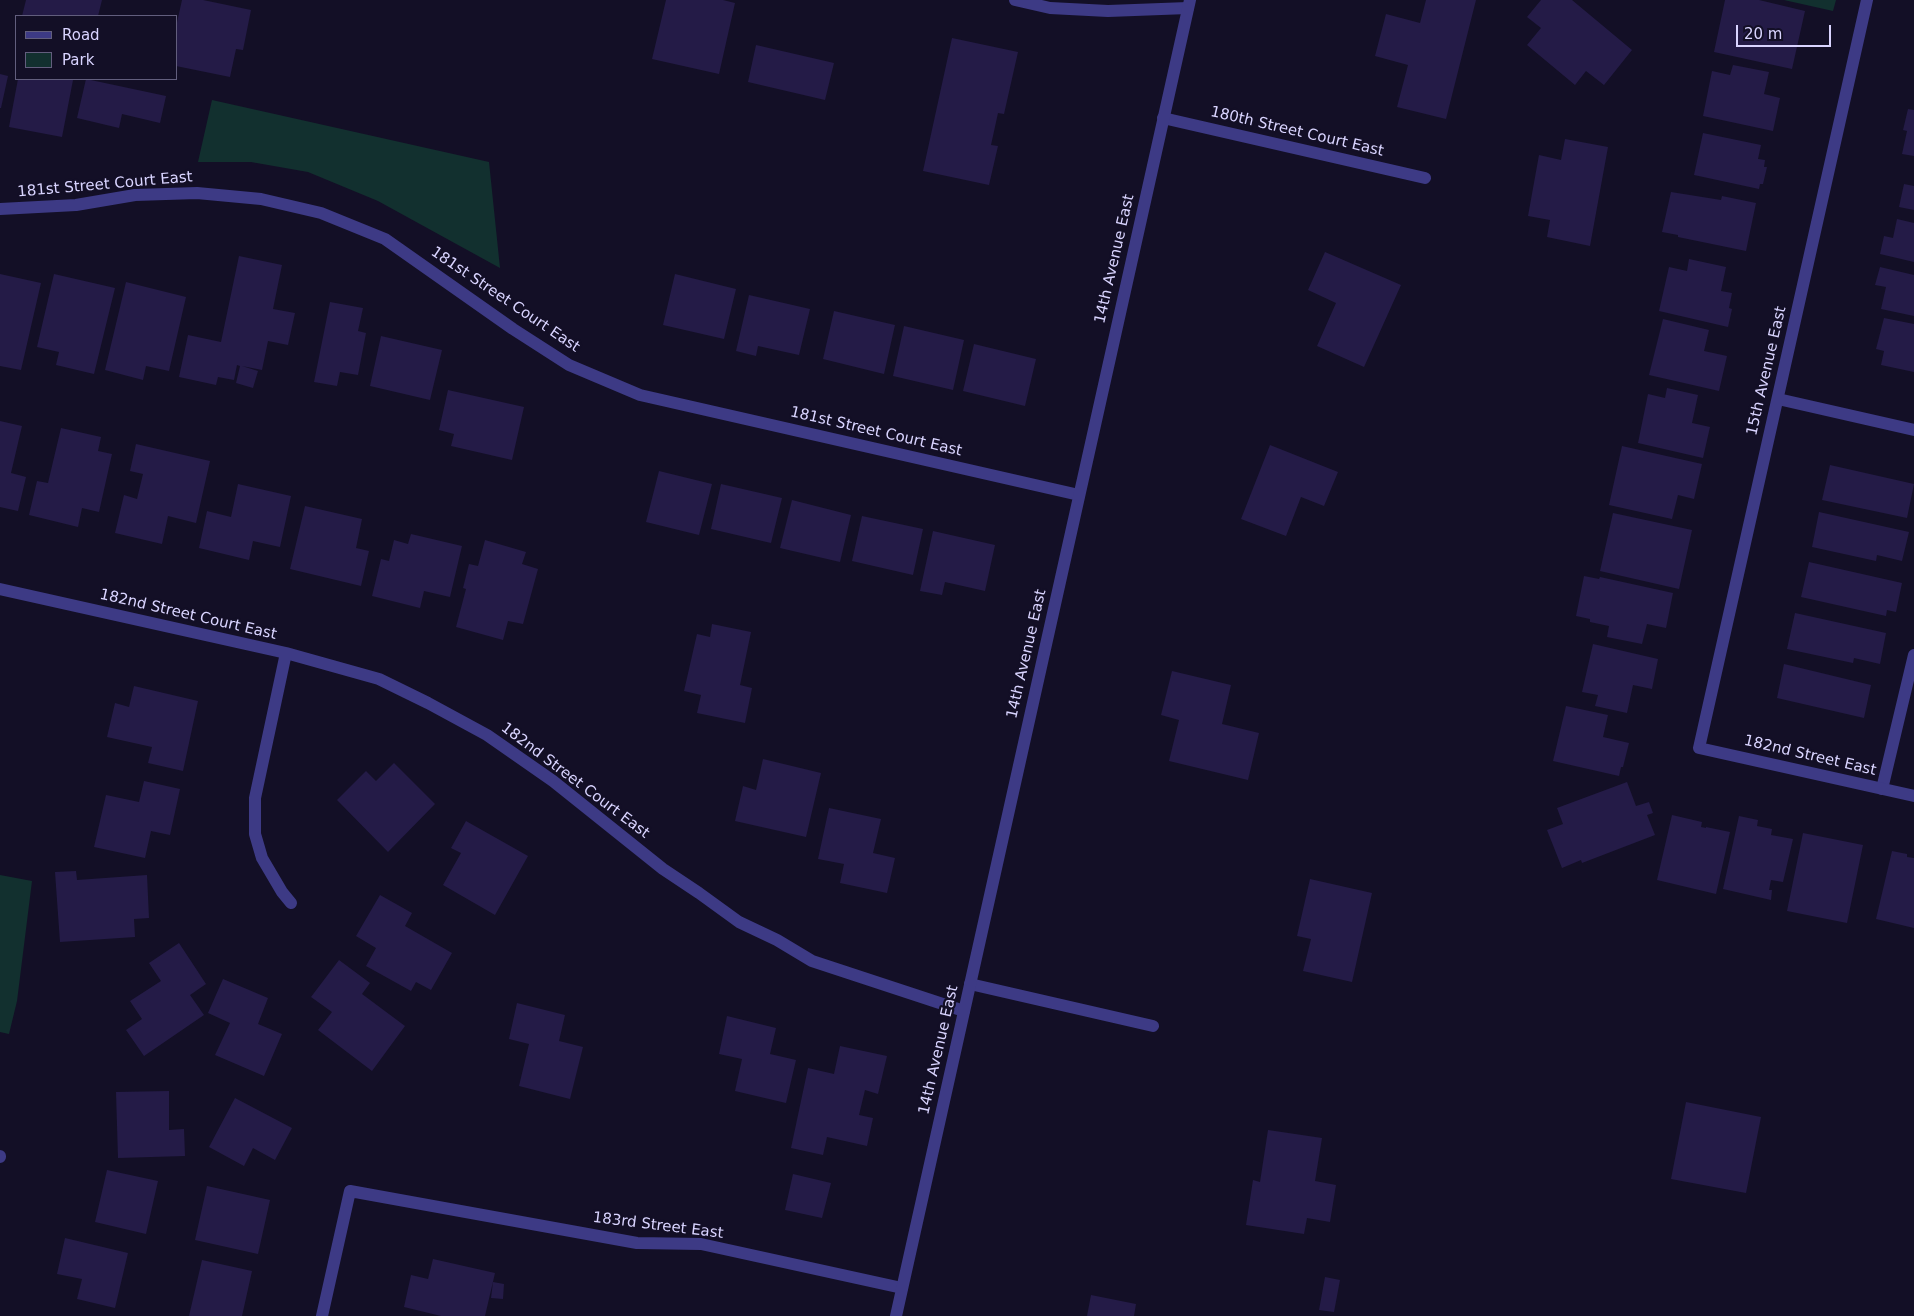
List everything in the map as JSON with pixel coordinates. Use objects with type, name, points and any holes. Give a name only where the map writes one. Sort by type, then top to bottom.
[{"type":"street","points":[[1015,0],[1050,8],[1108,11],[1189,4]]},
{"type":"street","name":"15th Avenue East","points":[[1699,748],[1867,0]]},
{"type":"street","name":"14th Avenue East","points":[[896,1316],[1189,4]]},
{"type":"street","name":"180th Street Court East","points":[[1163,118],[1425,178]]},
{"type":"street","name":"181st Street Court East","points":[[0,209],[76,205],[135,195],[197,193],[261,199],[321,213],[385,239],[513,329],[569,365],[640,395],[1079,495]]},
{"type":"street","points":[[1778,399],[1914,430]]},
{"type":"street","name":"182nd Street Court East","points":[[0,589],[286,653],[379,679],[487,735],[553,782],[663,870],[740,922],[777,940],[812,961],[964,1011]]},
{"type":"street","points":[[286,653],[255,798],[254,834],[262,858],[282,892],[291,903]]},
{"type":"street","points":[[1882,789],[1914,655]]},
{"type":"street","name":"182nd Street East","points":[[1699,748],[1914,796]]},
{"type":"street","points":[[970,984],[1153,1026]]},
{"type":"street","name":"183rd Street East","points":[[322,1316],[350,1191],[637,1243],[701,1244],[902,1288]]},
{"type":"green space","points":[[1784,0],[1836,0],[1833,11]]},
{"type":"green space","points":[[212,100],[489,162],[500,268],[378,201],[308,172],[251,162],[198,162]]},
{"type":"green space","points":[[0,875],[32,881],[17,1001],[9,1034],[0,1032]]},
{"type":"building","points":[[26,0],[102,0],[98,15],[22,15]]},
{"type":"building","points":[[182,0],[203,0],[251,10],[243,50],[236,49],[230,77],[178,66],[178,18]]},
{"type":"building","points":[[666,0],[723,0],[735,3],[719,74],[652,59]]},
{"type":"building","points":[[1426,0],[1476,0],[1446,119],[1397,107],[1408,65],[1375,56],[1386,14],[1420,23]]},
{"type":"building","points":[[1541,0],[1572,0],[1632,50],[1604,85],[1586,71],[1575,85],[1527,45],[1541,28],[1527,17]]},
{"type":"building","points":[[1725,0],[1759,0],[1805,11],[1792,69],[1714,52]]},
{"type":"building","points":[[952,38],[1018,52],[1004,114],[998,113],[991,145],[998,146],[989,185],[923,171]]},
{"type":"building","points":[[756,45],[834,63],[825,100],[748,82]]},
{"type":"building","points":[[1733,65],[1769,72],[1764,94],[1780,98],[1773,131],[1703,116],[1712,71],[1730,75]]},
{"type":"building","points":[[0,74],[8,76],[1,108],[0,108]]},
{"type":"building","points":[[18,80],[73,80],[62,137],[9,127]]},
{"type":"building","points":[[86,80],[166,96],[160,123],[122,114],[119,128],[77,118]]},
{"type":"building","points":[[1908,109],[1914,110],[1914,156],[1902,154],[1907,131],[1903,130]]},
{"type":"building","points":[[1703,133],[1761,145],[1758,159],[1765,160],[1764,167],[1767,167],[1763,184],[1760,184],[1759,189],[1694,175]]},
{"type":"building","points":[[1565,139],[1608,147],[1590,246],[1547,237],[1550,220],[1528,216],[1539,155],[1561,160]]},
{"type":"building","points":[[1904,184],[1914,186],[1914,210],[1899,207]]},
{"type":"building","points":[[1671,192],[1721,200],[1722,196],[1756,203],[1746,251],[1662,232]]},
{"type":"building","points":[[1897,219],[1914,223],[1914,262],[1880,254],[1884,236],[1893,238]]},
{"type":"building","points":[[1325,252],[1401,285],[1364,367],[1317,346],[1336,303],[1308,290]]},
{"type":"building","points":[[239,256],[282,265],[273,309],[295,313],[288,345],[268,341],[262,370],[242,366],[258,371],[253,388],[236,383],[240,366],[237,365],[234,380],[218,377],[216,385],[179,377],[188,335],[221,342]]},
{"type":"building","points":[[1689,259],[1726,267],[1721,291],[1732,293],[1729,308],[1732,309],[1728,327],[1659,311],[1669,267],[1687,271]]},
{"type":"building","points":[[1880,267],[1914,275],[1914,316],[1881,309],[1886,287],[1875,285]]},
{"type":"building","points":[[0,274],[41,283],[21,370],[0,366]]},
{"type":"building","points":[[54,274],[115,288],[94,374],[56,365],[59,352],[37,347]]},
{"type":"building","points":[[675,274],[736,289],[724,339],[663,325]]},
{"type":"building","points":[[126,282],[186,297],[169,371],[146,366],[143,380],[105,370]]},
{"type":"building","points":[[749,295],[810,309],[799,355],[758,346],[756,356],[736,351]]},
{"type":"building","points":[[330,302],[363,308],[358,331],[366,333],[358,375],[340,372],[337,386],[314,382]]},
{"type":"building","points":[[834,311],[895,325],[884,374],[823,359]]},
{"type":"building","points":[[1884,318],[1914,324],[1914,372],[1881,365],[1884,351],[1876,349]]},
{"type":"building","points":[[1663,319],[1709,330],[1704,351],[1727,356],[1719,391],[1649,375]]},
{"type":"building","points":[[904,326],[964,340],[953,390],[893,376]]},
{"type":"building","points":[[381,336],[442,350],[430,400],[370,386]]},
{"type":"building","points":[[974,344],[1036,359],[1025,406],[963,391]]},
{"type":"building","points":[[1667,388],[1698,395],[1692,423],[1710,427],[1703,458],[1638,443],[1648,394],[1665,398]]},
{"type":"building","points":[[448,390],[524,407],[512,460],[451,446],[454,434],[439,430]]},
{"type":"building","points":[[0,421],[22,426],[11,473],[26,477],[18,511],[0,507]]},
{"type":"building","points":[[61,428],[101,437],[98,451],[112,454],[99,512],[82,508],[78,527],[29,515],[37,481],[48,483]]},
{"type":"building","points":[[136,444],[210,461],[196,523],[168,516],[162,544],[115,533],[124,495],[137,499],[143,474],[130,471]]},
{"type":"building","points":[[1270,445],[1338,472],[1324,506],[1301,497],[1286,536],[1241,519]]},
{"type":"building","points":[[1622,446],[1702,464],[1694,499],[1678,495],[1672,519],[1609,505]]},
{"type":"building","points":[[1830,465],[1914,484],[1907,518],[1822,500]]},
{"type":"building","points":[[659,471],[712,484],[699,535],[646,522]]},
{"type":"building","points":[[238,484],[291,496],[280,547],[253,541],[249,560],[199,548],[207,511],[231,517]]},
{"type":"building","points":[[721,484],[782,498],[771,543],[711,529]]},
{"type":"building","points":[[792,500],[851,515],[840,562],[780,548]]},
{"type":"building","points":[[305,506],[362,519],[356,548],[369,551],[361,586],[290,569]]},
{"type":"building","points":[[1819,512],[1909,532],[1902,561],[1877,555],[1876,561],[1812,547]]},
{"type":"building","points":[[1613,513],[1692,530],[1679,589],[1600,571]]},
{"type":"building","points":[[862,516],[923,529],[913,575],[852,561]]},
{"type":"building","points":[[933,531],[995,545],[985,591],[945,582],[942,595],[920,591]]},
{"type":"building","points":[[411,534],[462,546],[450,597],[424,591],[420,608],[372,596],[381,559],[389,561],[394,540],[408,544]]},
{"type":"building","points":[[485,540],[526,552],[522,564],[538,569],[523,624],[508,621],[503,640],[456,627],[466,589],[463,588],[469,564],[478,566]]},
{"type":"building","points":[[1809,562],[1902,583],[1896,612],[1887,610],[1886,616],[1801,597]]},
{"type":"building","points":[[1584,576],[1599,579],[1600,577],[1673,593],[1666,628],[1647,624],[1642,644],[1607,637],[1609,626],[1590,622],[1590,619],[1576,616]]},
{"type":"building","points":[[1795,613],[1886,633],[1880,664],[1854,658],[1853,663],[1787,649]]},
{"type":"building","points":[[712,624],[751,632],[740,685],[752,688],[745,723],[697,713],[701,695],[684,691],[697,634],[710,637]]},
{"type":"building","points":[[1593,644],[1658,659],[1652,689],[1633,685],[1627,713],[1595,706],[1598,695],[1582,692]]},
{"type":"building","points":[[1784,664],[1871,685],[1864,718],[1777,698]]},
{"type":"building","points":[[1172,671],[1231,685],[1222,724],[1259,733],[1248,780],[1169,761],[1179,720],[1161,715]]},
{"type":"building","points":[[134,686],[198,701],[183,771],[148,763],[152,747],[107,737],[115,703],[129,707]]},
{"type":"building","points":[[1566,706],[1608,715],[1603,737],[1629,743],[1619,776],[1553,761]]},
{"type":"building","points":[[763,759],[821,773],[806,837],[735,821],[743,786],[756,790]]},
{"type":"building","points":[[394,763],[435,804],[388,852],[337,800],[366,771],[376,781]]},
{"type":"building","points":[[144,781],[180,789],[170,835],[151,831],[145,858],[94,847],[106,795],[139,802]]},
{"type":"building","points":[[1627,782],[1636,806],[1649,802],[1653,813],[1647,815],[1655,835],[1582,863],[1581,860],[1562,868],[1547,830],[1563,824],[1557,808]]},
{"type":"building","points":[[829,808],[881,819],[873,853],[895,858],[887,893],[840,883],[844,864],[818,859]]},
{"type":"building","points":[[1672,815],[1702,822],[1701,827],[1730,832],[1716,894],[1657,880]]},
{"type":"building","points":[[1739,816],[1758,820],[1757,826],[1772,829],[1771,835],[1793,839],[1783,882],[1771,880],[1769,890],[1772,890],[1771,900],[1723,889]]},
{"type":"building","points":[[466,821],[528,856],[495,915],[443,885],[461,853],[451,848]]},
{"type":"building","points":[[1803,833],[1863,845],[1847,923],[1787,911]]},
{"type":"building","points":[[1892,851],[1907,854],[1907,857],[1914,858],[1914,928],[1876,919]]},
{"type":"building","points":[[76,871],[77,880],[147,875],[149,918],[134,919],[135,937],[60,942],[55,872]]},
{"type":"building","points":[[1310,879],[1372,893],[1352,982],[1303,971],[1311,939],[1297,936]]},
{"type":"building","points":[[380,895],[412,913],[405,926],[452,953],[431,990],[416,982],[411,991],[366,966],[376,948],[356,936]]},
{"type":"building","points":[[179,943],[206,984],[190,995],[204,1015],[144,1056],[126,1030],[142,1019],[130,1001],[161,981],[149,963]]},
{"type":"building","points":[[339,960],[370,983],[362,994],[405,1026],[372,1071],[318,1030],[332,1012],[311,997]]},
{"type":"building","points":[[223,979],[268,998],[258,1024],[282,1034],[264,1076],[215,1055],[230,1023],[208,1013]]},
{"type":"building","points":[[517,1003],[565,1015],[559,1041],[583,1047],[570,1099],[519,1086],[529,1044],[509,1039]]},
{"type":"building","points":[[727,1016],[776,1028],[770,1054],[796,1060],[786,1103],[735,1091],[742,1059],[719,1054]]},
{"type":"building","points":[[840,1046],[887,1056],[878,1094],[865,1090],[859,1115],[873,1118],[867,1146],[827,1137],[823,1155],[791,1148],[808,1068],[834,1074]]},
{"type":"building","points":[[169,1091],[169,1130],[184,1129],[185,1156],[118,1158],[116,1092]]},
{"type":"building","points":[[235,1098],[292,1128],[275,1160],[253,1148],[244,1166],[209,1147]]},
{"type":"building","points":[[1686,1102],[1761,1117],[1746,1193],[1671,1179]]},
{"type":"building","points":[[1268,1130],[1322,1138],[1315,1181],[1336,1185],[1330,1222],[1307,1218],[1304,1234],[1246,1225],[1253,1180],[1260,1182]]},
{"type":"building","points":[[107,1170],[158,1181],[146,1234],[95,1222]]},
{"type":"building","points":[[793,1174],[831,1183],[822,1218],[785,1210]]},
{"type":"building","points":[[207,1186],[270,1200],[258,1254],[195,1240]]},
{"type":"building","points":[[65,1238],[128,1253],[115,1308],[77,1299],[82,1279],[57,1274]]},
{"type":"building","points":[[433,1259],[495,1273],[485,1316],[441,1316],[404,1307],[411,1275],[428,1279]]},
{"type":"building","points":[[202,1260],[252,1271],[242,1316],[189,1316]]},
{"type":"building","points":[[1325,1277],[1340,1280],[1334,1312],[1319,1310]]},
{"type":"building","points":[[493,1282],[504,1284],[503,1299],[491,1298]]},
{"type":"building","points":[[1091,1295],[1136,1304],[1134,1316],[1087,1316]]}]
